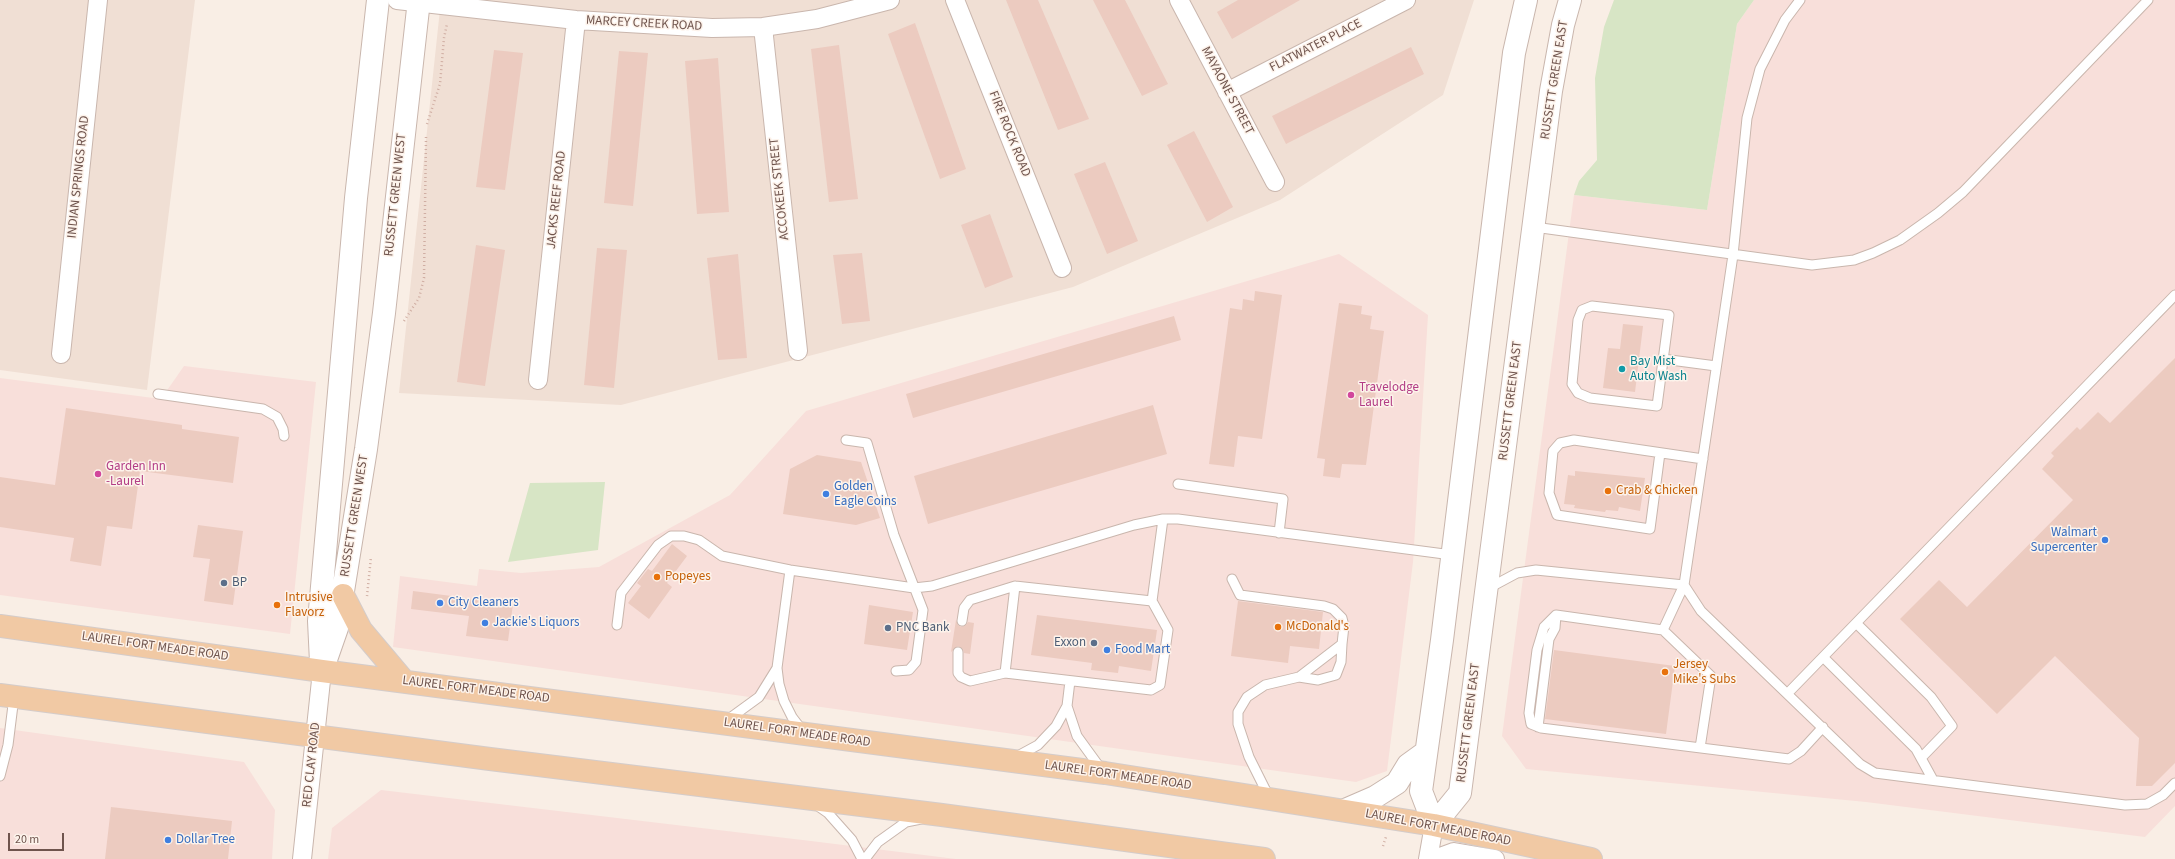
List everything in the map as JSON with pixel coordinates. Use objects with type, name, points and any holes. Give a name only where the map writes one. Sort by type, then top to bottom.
[{"type":"main road","points":[[343,595],[361,630],[404,681]]},
{"type":"main road","name":"LAUREL FORT MEADE ROAD","points":[[0,626],[322,671],[1105,773],[1434,824],[1591,859]]},
{"type":"main road","points":[[7,696],[942,815],[1264,859]]},
{"type":"street","name":"INDIAN SPRINGS ROAD","points":[[61,354],[98,0]]},
{"type":"street","name":"RUSSETT GREEN WEST","points":[[322,671],[319,621],[356,198],[378,0]]},
{"type":"street","name":"MARCEY CREEK ROAD","points":[[397,0],[418,1],[576,20],[712,28],[763,27],[817,19],[864,3],[890,0]]},
{"type":"street","name":"FIRE ROCK ROAD","points":[[954,0],[1062,268]]},
{"type":"street","name":"MAYAONE STREET","points":[[1179,0],[1275,182]]},
{"type":"street","name":"FLATWATER PLACE","points":[[1227,92],[1406,0]]},
{"type":"street","points":[[1428,859],[1434,824],[1420,790],[1452,555],[1514,53],[1526,0]]},
{"type":"street","name":"RUSSETT GREEN EAST","points":[[1434,824],[1460,792],[1551,90],[1563,25],[1570,0]]},
{"type":"street","name":"RUSSETT GREEN WEST","points":[[322,671],[337,628],[366,449],[384,313],[418,1]]},
{"type":"street","name":"JACKS REEF ROAD","points":[[538,380],[576,20]]},
{"type":"street","name":"ACCOKEEK STREET","points":[[763,27],[798,351]]},
{"type":"street","name":"RED CLAY ROAD","points":[[302,859],[322,671]]},
{"type":"street","points":[[1345,810],[1375,797],[1397,783],[1408,765],[1426,752]]},
{"type":"street","points":[[1435,859],[1454,852],[1495,859]]},
{"type":"lane","points":[[1663,630],[1684,585],[1733,255],[1747,118],[1760,69],[1785,20],[1800,0]]},
{"type":"lane","points":[[1534,227],[1812,265],[1854,260],[1873,254],[1900,240],[1938,213],[1963,192],[2148,0]]},
{"type":"lane","points":[[1788,693],[2175,295]]},
{"type":"lane","points":[[1592,306],[1669,315],[1663,359],[1657,406],[1590,398],[1578,394],[1572,384],[1578,320],[1582,310],[1592,306]]},
{"type":"lane","points":[[1663,359],[1716,366]]},
{"type":"lane","points":[[158,394],[263,409],[277,417],[283,429],[284,436]]},
{"type":"lane","points":[[846,440],[867,443],[894,536],[923,610],[917,656],[913,666],[909,670],[896,672]]},
{"type":"lane","points":[[1660,453],[1650,529],[1557,515],[1549,493],[1553,451],[1560,443],[1574,440],[1703,459]]},
{"type":"lane","points":[[1178,484],[1283,498],[1279,533]]},
{"type":"lane","points":[[618,625],[621,593],[658,546],[670,536],[684,536],[698,540],[722,556],[790,570],[914,588],[932,586],[1134,525],[1163,519],[1178,519],[1452,555]]},
{"type":"lane","points":[[958,652],[958,673],[970,681],[1005,673],[1151,690],[1158,688],[1162,675],[1168,630],[1152,601],[1163,519]]},
{"type":"lane","points":[[790,570],[777,668],[779,684],[784,701],[792,717],[805,734]]},
{"type":"lane","points":[[1486,590],[1517,573],[1536,570],[1684,585]]},
{"type":"lane","points":[[1232,580],[1240,595],[1324,606],[1333,609],[1342,618],[1344,626],[1341,662],[1336,675],[1318,680],[1299,677],[1265,685],[1247,697],[1238,712],[1238,724],[1249,757],[1270,798]]},
{"type":"lane","points":[[1684,585],[1701,611],[1788,693],[1860,764],[1875,773],[2125,805],[2147,804],[2163,795],[2175,783]]},
{"type":"lane","points":[[962,621],[964,608],[970,600],[1015,586],[1152,601]]},
{"type":"lane","points":[[1005,673],[1015,586]]},
{"type":"lane","points":[[1700,748],[1711,676],[1663,630],[1556,615],[1544,627],[1537,650],[1529,713],[1531,724],[1538,727],[1700,748],[1789,759],[1801,751],[1823,727]]},
{"type":"lane","points":[[1856,623],[1931,696],[1952,726],[1921,758]]},
{"type":"lane","points":[[1299,677],[1342,644]]},
{"type":"lane","points":[[1823,657],[1916,749],[1933,780]]},
{"type":"lane","points":[[723,723],[759,697],[777,668]]},
{"type":"lane","points":[[1009,760],[1038,745],[1056,726],[1067,706],[1070,681]]},
{"type":"lane","points":[[0,776],[8,745],[7,696]]},
{"type":"lane","points":[[1067,706],[1076,736],[1105,773]]},
{"type":"lane","points":[[802,798],[828,813],[852,840],[863,859],[878,842],[906,822],[942,815]]},
{"type":"path","points":[[403,327],[405,320],[419,298],[424,278],[426,204],[424,158],[426,130],[428,117],[440,84],[444,38],[452,6]]},
{"type":"path","points":[[367,602],[371,551]]},
{"type":"shaded area","points":[[0,0],[195,0],[147,390],[0,370]]},
{"type":"shaded area","points":[[441,0],[1474,0],[1443,95],[1280,200],[1073,287],[621,405],[399,393]]},
{"type":"shaded area","points":[[1754,0],[2175,0],[2175,806],[2145,837],[1866,802],[1526,769],[1502,736],[1574,195],[1707,210],[1737,24]]},
{"type":"shaded area","points":[[1339,254],[1428,315],[1413,562],[1387,771],[1356,782],[393,647],[400,576],[477,586],[479,569],[521,573],[599,567],[730,495],[806,411]]},
{"type":"shaded area","points":[[184,366],[316,382],[290,634],[0,595],[0,378],[161,399]]},
{"type":"shaded area","points":[[0,728],[244,762],[275,810],[272,859],[0,859]]},
{"type":"shaded area","points":[[381,790],[956,859],[328,859],[332,828]]},
{"type":"green space","points":[[1614,0],[1754,0],[1737,24],[1707,210],[1574,195],[1579,181],[1597,160],[1595,78],[1604,27]]},
{"type":"green space","points":[[605,482],[598,550],[508,562],[530,483]]},
{"type":"building","points":[[1006,0],[1038,0],[1089,119],[1058,130]]},
{"type":"building","points":[[1093,0],[1125,0],[1168,84],[1142,96]]},
{"type":"building","points":[[1238,0],[1300,0],[1232,39],[1217,12]]},
{"type":"building","points":[[915,23],[966,169],[940,179],[888,34]]},
{"type":"building","points":[[839,45],[858,199],[829,202],[811,49]]},
{"type":"building","points":[[1411,47],[1424,74],[1286,144],[1272,116]]},
{"type":"building","points":[[494,50],[523,53],[505,190],[476,187]]},
{"type":"building","points":[[619,51],[648,53],[633,206],[604,203]]},
{"type":"building","points":[[718,58],[729,212],[697,214],[685,61]]},
{"type":"building","points":[[1194,131],[1233,207],[1207,222],[1167,145]]},
{"type":"building","points":[[1105,162],[1138,241],[1107,254],[1074,174]]},
{"type":"building","points":[[990,214],[1013,277],[985,288],[961,225]]},
{"type":"building","points":[[476,245],[505,250],[485,386],[457,382]]},
{"type":"building","points":[[597,248],[627,250],[614,388],[584,385]]},
{"type":"building","points":[[862,253],[870,321],[842,324],[833,255]]},
{"type":"building","points":[[738,254],[747,358],[718,360],[707,258]]},
{"type":"building","points":[[1255,291],[1282,295],[1262,439],[1238,436],[1234,467],[1209,464],[1230,308],[1242,310],[1243,299],[1254,301]]},
{"type":"building","name":"Travelodge Laurel","points":[[1339,303],[1362,306],[1361,314],[1372,316],[1370,329],[1384,331],[1366,465],[1342,464],[1340,478],[1323,476],[1325,459],[1317,458]]},
{"type":"building","points":[[1174,316],[1181,340],[913,418],[906,394]]},
{"type":"building","name":"Bay Mist Auto Wash","points":[[1623,324],[1643,326],[1635,392],[1603,388],[1608,348],[1620,349]]},
{"type":"building","name":"Walmart Supercenter","points":[[2175,358],[2175,763],[2152,786],[2136,786],[2139,738],[2055,656],[1997,714],[1900,619],[1939,580],[1967,607],[2073,500],[2042,469],[2054,456],[2051,453],[2077,427],[2080,430],[2098,412],[2110,423]]},
{"type":"building","points":[[1153,405],[1167,454],[928,524],[914,476]]},
{"type":"building","name":"Garden Inn -Laurel","points":[[66,408],[182,425],[182,429],[239,437],[233,483],[140,471],[132,529],[107,526],[101,566],[70,561],[74,538],[0,527],[0,477],[55,485]]},
{"type":"building","points":[[817,455],[861,462],[880,518],[856,525],[783,514],[790,469]]},
{"type":"building","name":"Crab & Chicken","points":[[1575,471],[1645,478],[1640,511],[1619,507],[1618,511],[1606,510],[1605,512],[1574,508],[1575,505],[1564,504],[1568,475],[1575,476]]},
{"type":"building","points":[[198,525],[243,531],[233,605],[204,601],[210,559],[193,557]]},
{"type":"building","name":"Popeyes","points":[[672,544],[687,556],[667,583],[672,587],[649,619],[628,603],[641,586],[637,583],[648,569],[652,571]]},
{"type":"building","points":[[413,591],[513,604],[508,641],[466,636],[469,616],[411,609]]},
{"type":"building","name":"McDonald's","points":[[1238,601],[1323,612],[1319,649],[1290,646],[1288,663],[1231,656]]},
{"type":"building","name":"PNC Bank","points":[[869,605],[913,612],[907,650],[864,644]]},
{"type":"building","name":"Exxon","points":[[1037,615],[1157,630],[1151,671],[1119,666],[1118,673],[1091,670],[1092,663],[1031,655]]},
{"type":"building","points":[[956,620],[958,625],[961,627],[966,625],[968,622],[974,623],[970,654],[964,653],[963,649],[958,646],[951,652]]},
{"type":"building","points":[[1554,650],[1675,666],[1666,734],[1545,719]]},
{"type":"building","name":"Dollar Tree","points":[[111,807],[232,821],[228,859],[105,859]]},
{"type":"place","name":"Bay Mist Auto Wash","points":[[1622,369]]},
{"type":"place","name":"Travelodge Laurel","points":[[1351,395]]},
{"type":"place","name":"Garden Inn -Laurel","points":[[98,474]]},
{"type":"place","name":"Crab & Chicken","points":[[1608,491]]},
{"type":"place","name":"Golden Eagle Coins","points":[[826,494]]},
{"type":"place","name":"Walmart Supercenter","points":[[2105,540]]},
{"type":"place","name":"Popeyes","points":[[657,577]]},
{"type":"place","name":"BP","points":[[224,583]]},
{"type":"place","name":"City Cleaners","points":[[440,603]]},
{"type":"place","name":"Intrusive Flavorz","points":[[277,605]]},
{"type":"place","name":"Jackie's Liquors","points":[[485,623]]},
{"type":"place","name":"McDonald's","points":[[1278,627]]},
{"type":"place","name":"PNC Bank","points":[[888,628]]},
{"type":"place","name":"Exxon","points":[[1094,643]]},
{"type":"place","name":"Food Mart","points":[[1107,650]]},
{"type":"place","name":"Jersey Mike's Subs","points":[[1665,672]]},
{"type":"place","name":"Dollar Tree","points":[[168,840]]}]
